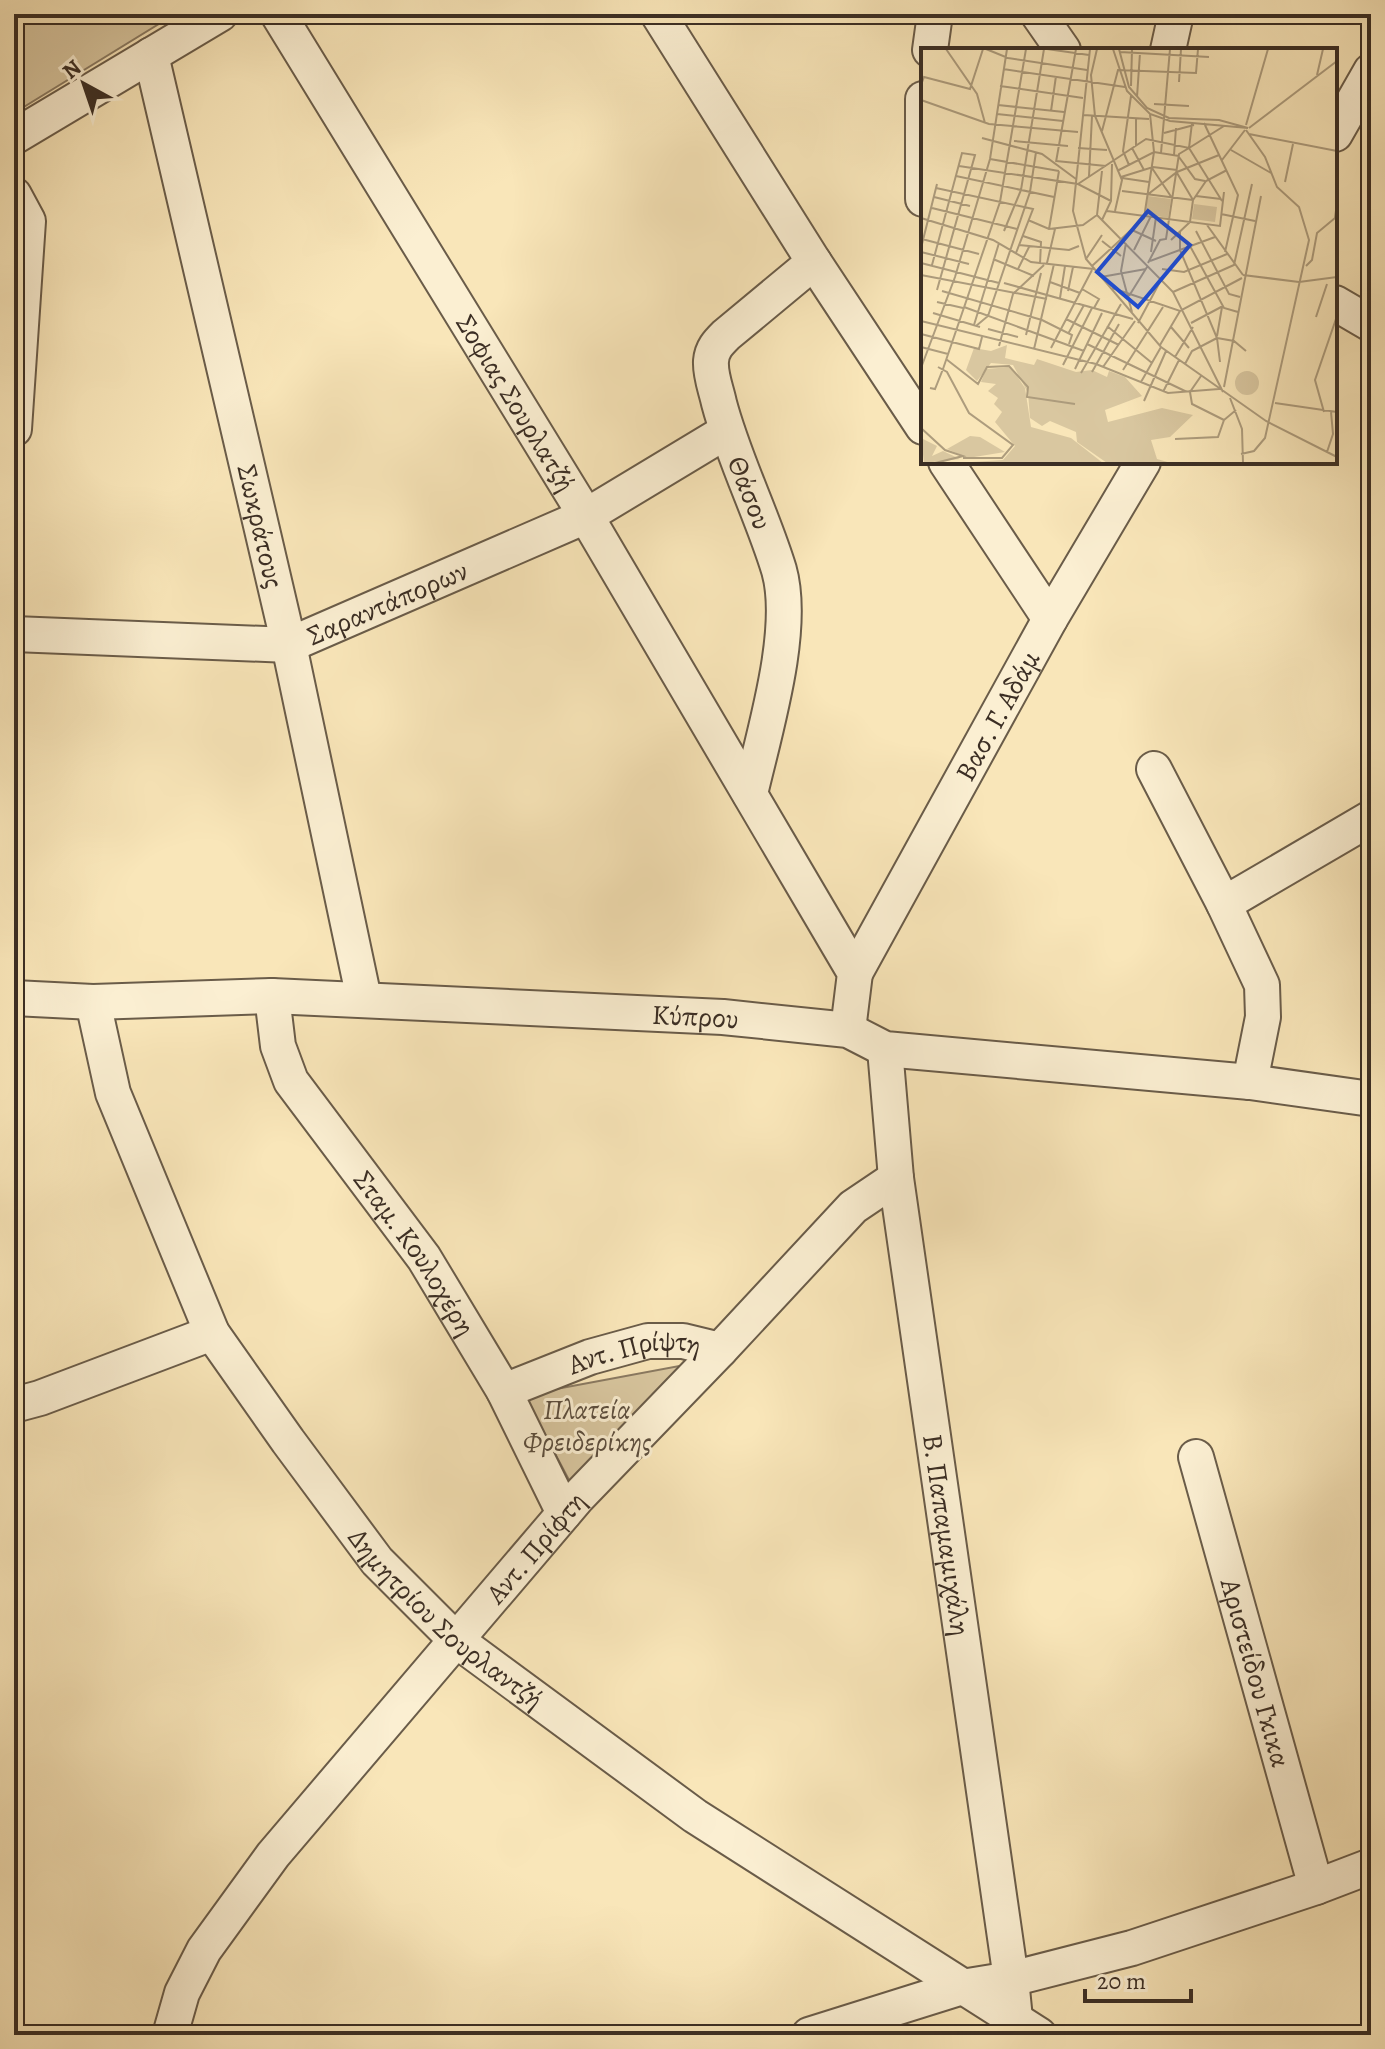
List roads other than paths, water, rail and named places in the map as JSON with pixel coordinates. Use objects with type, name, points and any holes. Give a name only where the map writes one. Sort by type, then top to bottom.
[{"type":"street","points":[[14,137],[220,14]]},
{"type":"street","name":"Σοφιας Σουρλατζή","points":[[278,14],[586,516],[750,794]]},
{"type":"street","points":[[658,14],[814,262],[921,424]]},
{"type":"street","points":[[930,48],[935,14]]},
{"type":"street","points":[[1038,14],[1062,48]]},
{"type":"street","points":[[1168,48],[1176,14]]},
{"type":"street","name":"Σωκράτους","points":[[151,55],[289,645],[364,999]]},
{"type":"street","points":[[1337,130],[1371,71]]},
{"type":"street","points":[[14,195],[28,221],[14,429]]},
{"type":"street","name":"Θάσου","points":[[750,794],[773,689],[784,609],[779,573],[727,431],[712,373],[715,347],[814,262]]},
{"type":"street","points":[[1337,304],[1371,324]]},
{"type":"street","name":"Σαραντάπορων","points":[[14,634],[289,645],[586,516],[727,431]]},
{"type":"street","points":[[947,464],[1050,619]]},
{"type":"street","name":"Βασ. Γ. Αδάμ","points":[[855,973],[1050,619],[1142,464]]},
{"type":"street","points":[[1154,769],[1262,985],[1263,1017],[1250,1082]]},
{"type":"street","points":[[750,794],[855,973],[848,1030]]},
{"type":"street","points":[[1224,904],[1371,818]]},
{"type":"street","name":"Κύπρου","points":[[14,998],[93,1002],[272,996],[723,1017],[848,1030],[885,1049],[1250,1082],[1371,1099]]},
{"type":"street","name":"Σταμ. Κουλοχέρη","points":[[272,996],[278,1046],[291,1081],[424,1258],[504,1391],[564,1513]]},
{"type":"street","name":"Δημητρίου Σουρλαντζή","points":[[93,1002],[113,1093],[212,1333],[377,1561],[456,1640],[695,1816],[1027,2027]]},
{"type":"street","name":"Β. Παπαμαμιχάλη","points":[[885,1049],[896,1178],[1011,1979],[1027,2027]]},
{"type":"street","name":"Αντ. Πρίφτη","points":[[170,2035],[182,1993],[212,1938],[273,1855],[564,1513],[853,1207],[896,1178]]},
{"type":"street","points":[[14,1405],[212,1333]]},
{"type":"street","name":"Αντ. Πρίψτη","points":[[504,1391],[590,1357],[648,1341],[683,1341],[720,1350]]},
{"type":"street","name":"Αριστείδου Γκικα","points":[[1196,1457],[1316,1887]]},
{"type":"street","points":[[809,2035],[962,1987],[1011,1979],[1132,1948],[1371,1866]]},
{"type":"park label","name":"Πλατεία Φρειδερίκης","points":[[587,1425]]}]
